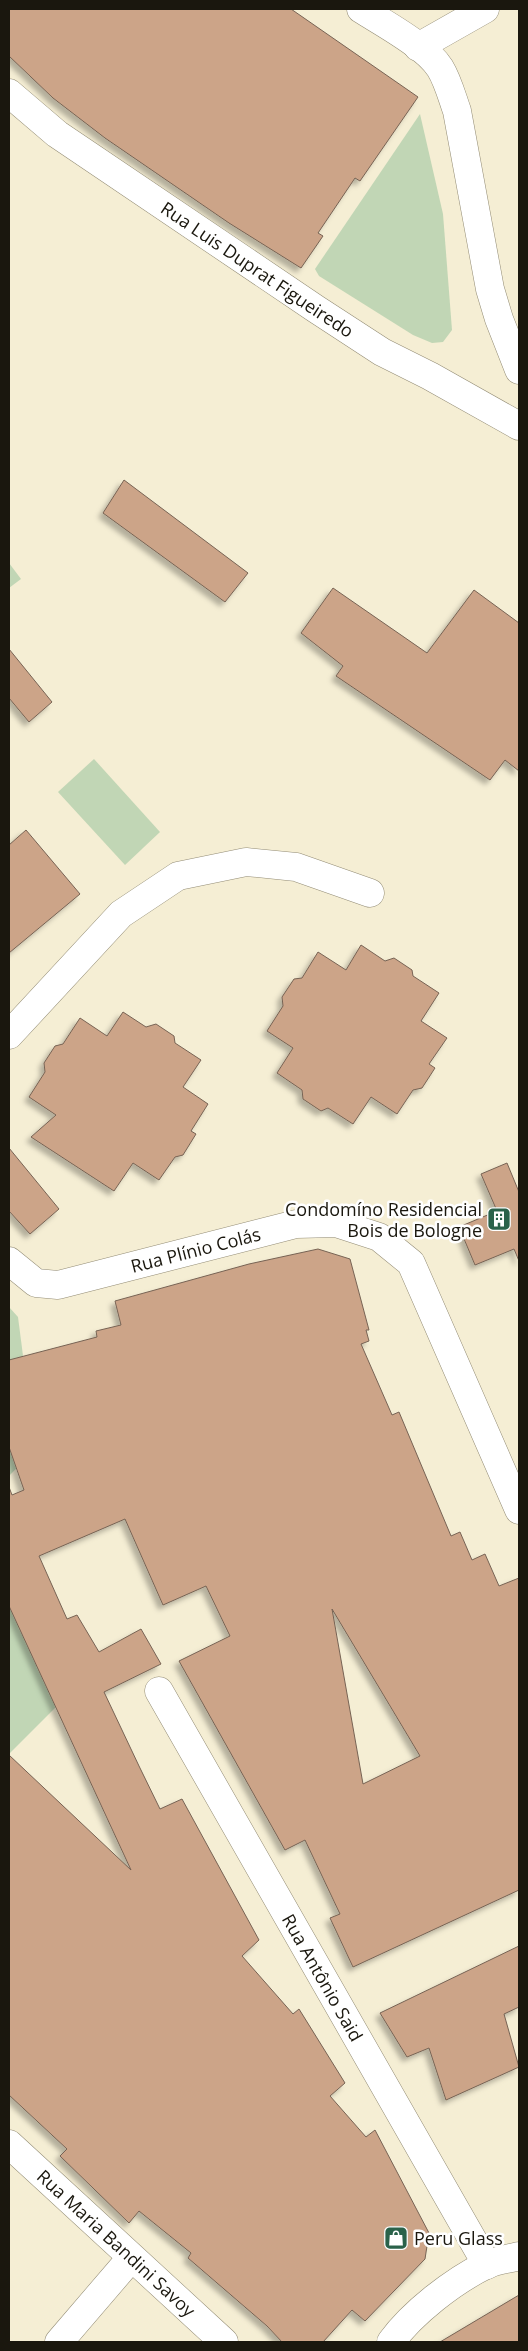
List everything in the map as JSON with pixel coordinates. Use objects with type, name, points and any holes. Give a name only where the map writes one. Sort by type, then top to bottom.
[{"type":"street","points":[[361,9],[418,47],[439,67],[458,111],[490,289],[499,319],[519,370]]},
{"type":"street","points":[[418,47],[485,9]]},
{"type":"street","name":"Rua Luis Duprat Figueiredo","points":[[9,93],[57,134],[316,309],[382,352],[430,376],[519,426]]},
{"type":"street","points":[[9,1035],[121,914],[178,876],[246,862],[296,867],[370,893]]},
{"type":"street","name":"Rua Plínio Colás","points":[[9,1261],[36,1283],[58,1284],[296,1224],[336,1223],[379,1237],[411,1263],[519,1510]]},
{"type":"street","name":"Rua Antônio Said","points":[[159,1691],[487,2265]]},
{"type":"street","name":"Rua Maria Bandini Savoy","points":[[9,2144],[224,2342]]},
{"type":"street","points":[[391,2342],[402,2328],[448,2289],[487,2265],[519,2256]]},
{"type":"street","points":[[59,2342],[131,2258]]},
{"type":"green space","points":[[420,114],[443,214],[452,330],[443,342],[432,343],[413,335],[319,276],[315,269]]},
{"type":"green space","points":[[9,563],[21,579],[9,588]]},
{"type":"green space","points":[[94,759],[160,832],[125,865],[58,792]]},
{"type":"green space","points":[[9,1307],[18,1317],[35,1449],[9,1476]]},
{"type":"green space","points":[[9,1541],[59,1704],[9,1754]]},
{"type":"building","points":[[9,9],[291,9],[418,97],[360,181],[355,178],[318,233],[323,236],[301,268],[229,223],[105,138],[53,98],[9,56]]},
{"type":"building","points":[[124,480],[248,573],[225,602],[103,513]]},
{"type":"building","points":[[333,588],[427,653],[474,590],[519,623],[519,771],[505,760],[490,780],[336,676],[343,666],[301,633]]},
{"type":"building","points":[[9,649],[52,702],[29,722],[9,698]]},
{"type":"building","points":[[26,830],[80,894],[9,953],[9,845]]},
{"type":"building","points":[[361,945],[385,961],[394,958],[412,970],[413,976],[439,993],[421,1021],[447,1038],[429,1064],[435,1068],[422,1088],[413,1090],[397,1114],[371,1097],[353,1124],[328,1108],[321,1111],[303,1099],[302,1090],[277,1073],[293,1048],[267,1031],[283,1006],[282,997],[294,979],[302,978],[318,952],[346,970]]},
{"type":"building","points":[[123,1012],[146,1027],[156,1024],[174,1036],[175,1043],[201,1060],[183,1087],[208,1104],[191,1131],[196,1134],[183,1155],[175,1157],[159,1180],[133,1163],[114,1191],[31,1137],[56,1115],[29,1097],[45,1072],[44,1063],[55,1046],[63,1044],[80,1018],[107,1036]]},
{"type":"building","points":[[9,1148],[59,1209],[30,1234],[9,1211]]},
{"type":"building","name":"Condomíno Residencial Bois de Bologne","points":[[507,1163],[519,1192],[519,1261],[514,1249],[475,1265],[459,1227],[497,1211],[481,1174]]},
{"type":"building","points":[[318,1249],[350,1259],[369,1330],[366,1330],[369,1341],[361,1344],[392,1415],[399,1412],[451,1536],[460,1532],[472,1560],[485,1554],[499,1586],[519,1578],[519,1890],[353,1967],[330,1918],[340,1914],[305,1840],[285,1850],[179,1661],[230,1636],[206,1586],[163,1605],[125,1519],[39,1556],[67,1619],[77,1615],[99,1652],[141,1629],[161,1664],[104,1692],[139,1766],[160,1809],[182,1799],[259,1940],[242,1956],[293,2014],[299,2009],[345,2083],[330,2096],[366,2137],[375,2130],[429,2233],[425,2259],[365,2321],[352,2310],[323,2342],[282,2342],[267,2326],[188,2258],[191,2253],[139,2211],[129,2223],[60,2156],[67,2149],[9,2095],[9,1755],[131,1870],[9,1606],[9,1487],[12,1495],[24,1490],[9,1447],[9,1360],[97,1337],[96,1331],[121,1325],[115,1301],[249,1264]],"holes":[[[332,1609],[420,1756],[363,1784]]]},
{"type":"building","points":[[519,1946],[519,2007],[504,2014],[519,2067],[446,2100],[429,2048],[407,2057],[380,2013]]},
{"type":"building","points":[[519,2295],[519,2342],[440,2342]]},
{"type":"place","name":"Condomíno Residencial Bois de Bologne","points":[[499,1219]]},
{"type":"place","name":"Peru Glass","points":[[396,2238]]}]
